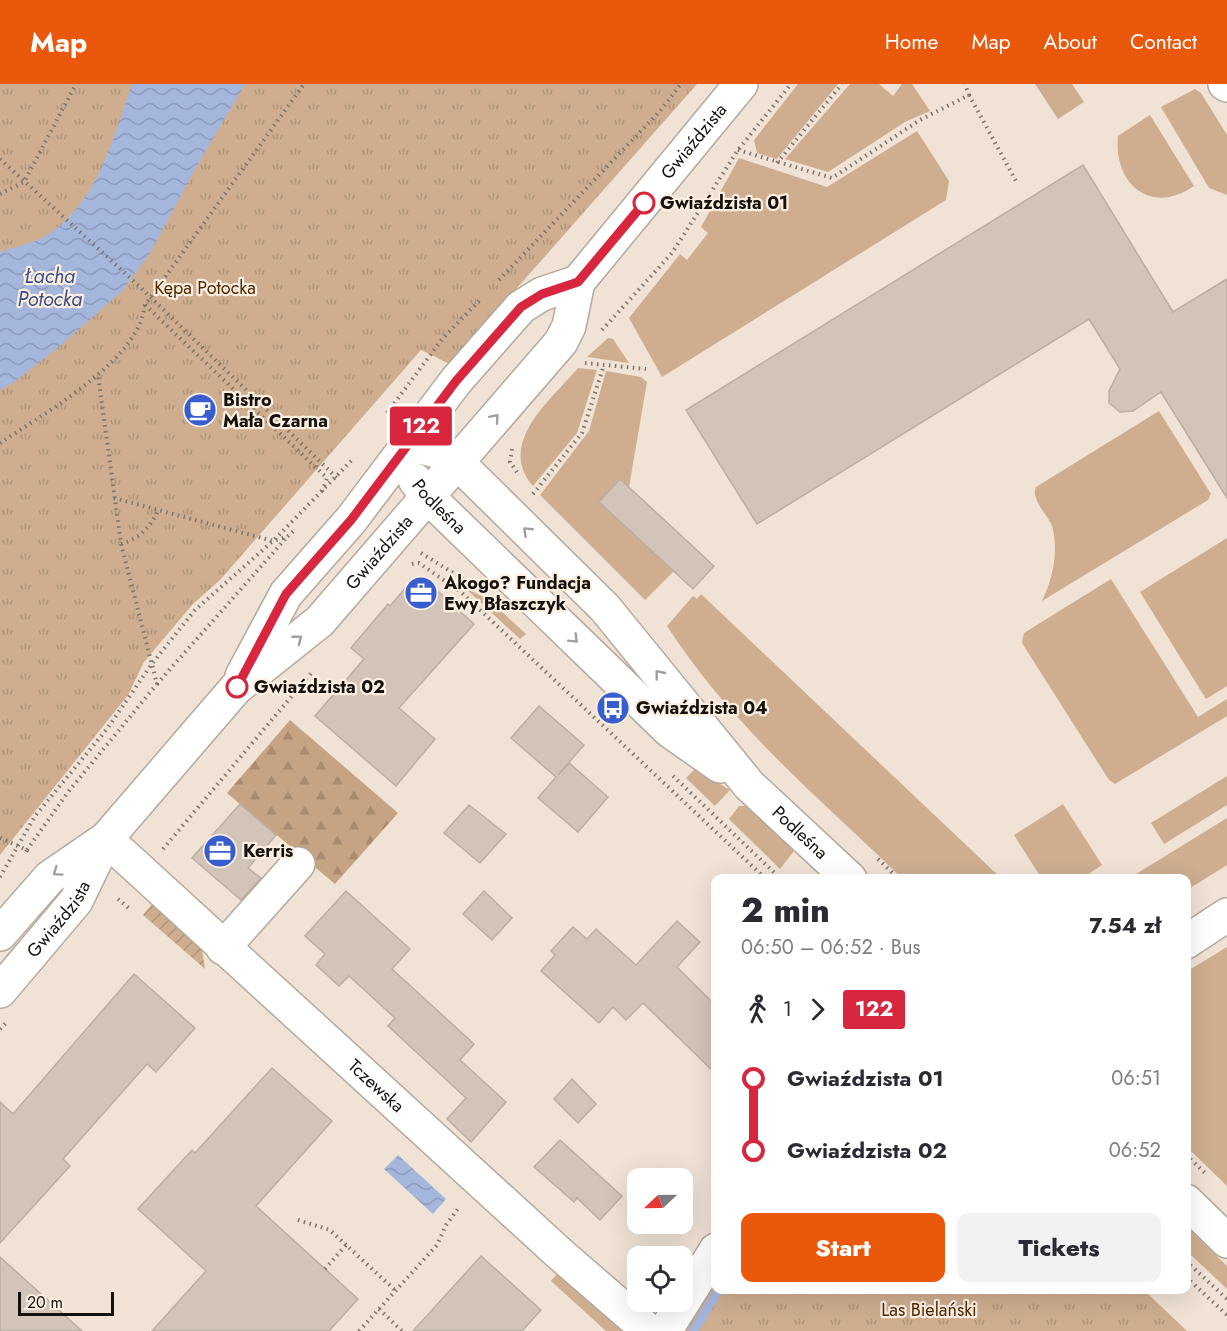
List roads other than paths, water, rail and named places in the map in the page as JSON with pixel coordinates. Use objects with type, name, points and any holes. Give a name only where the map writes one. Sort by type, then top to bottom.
[{"type":"street","name":"Gwiaździsta","points":[[0,991],[76,901],[106,839],[236,688],[320,621],[561,342],[569,326],[578,282],[741,84]]},
{"type":"street","name":"Gwiaździsta","points":[[236,688],[286,594],[351,520],[456,381],[521,307],[542,294],[578,282]]},
{"type":"street","name":"Podleśna","points":[[749,785],[670,731],[427,496],[415,481],[406,447],[425,447],[443,453],[457,462],[605,608],[749,785],[845,874]]},
{"type":"street","name":"Gwiaździsta","points":[[0,934],[50,877],[106,839]]},
{"type":"street","name":"Tczewska","points":[[106,839],[551,1246],[649,1331]]},
{"type":"street","points":[[223,948],[298,864]]},
{"type":"street","points":[[1191,939],[1227,915]]},
{"type":"street","points":[[1191,1206],[1227,1241]]},
{"type":"street","points":[[665,1331],[711,1258]]},
{"type":"water","name":"Łacha Potocka","points":[[132,84],[245,84],[194,171],[150,253],[123,290],[61,345],[13,383],[0,390],[0,252],[44,237],[62,224],[77,208],[101,169]]},
{"type":"water","points":[[398,1155],[446,1199],[433,1214],[384,1169]]},
{"type":"waterway","points":[[693,1331],[716,1294]]},
{"type":"place","name":"Gwiaździsta 01","points":[[644,203]]},
{"type":"place","name":"Bistro Mała Czarna","points":[[200,410]]},
{"type":"place","name":"Akogo? Fundacja Ewy Błaszczyk","points":[[421,593]]},
{"type":"place","name":"Gwiaździsta 02","points":[[237,687]]},
{"type":"place","name":"Gwiaździsta 04","points":[[613,708]]},
{"type":"place","name":"Kerris","points":[[220,851]]},
{"type":"park label","name":"Kępa Potocka","points":[[205,288]]},
{"type":"park label","name":"Las Bielański","points":[[929,1310]]}]
